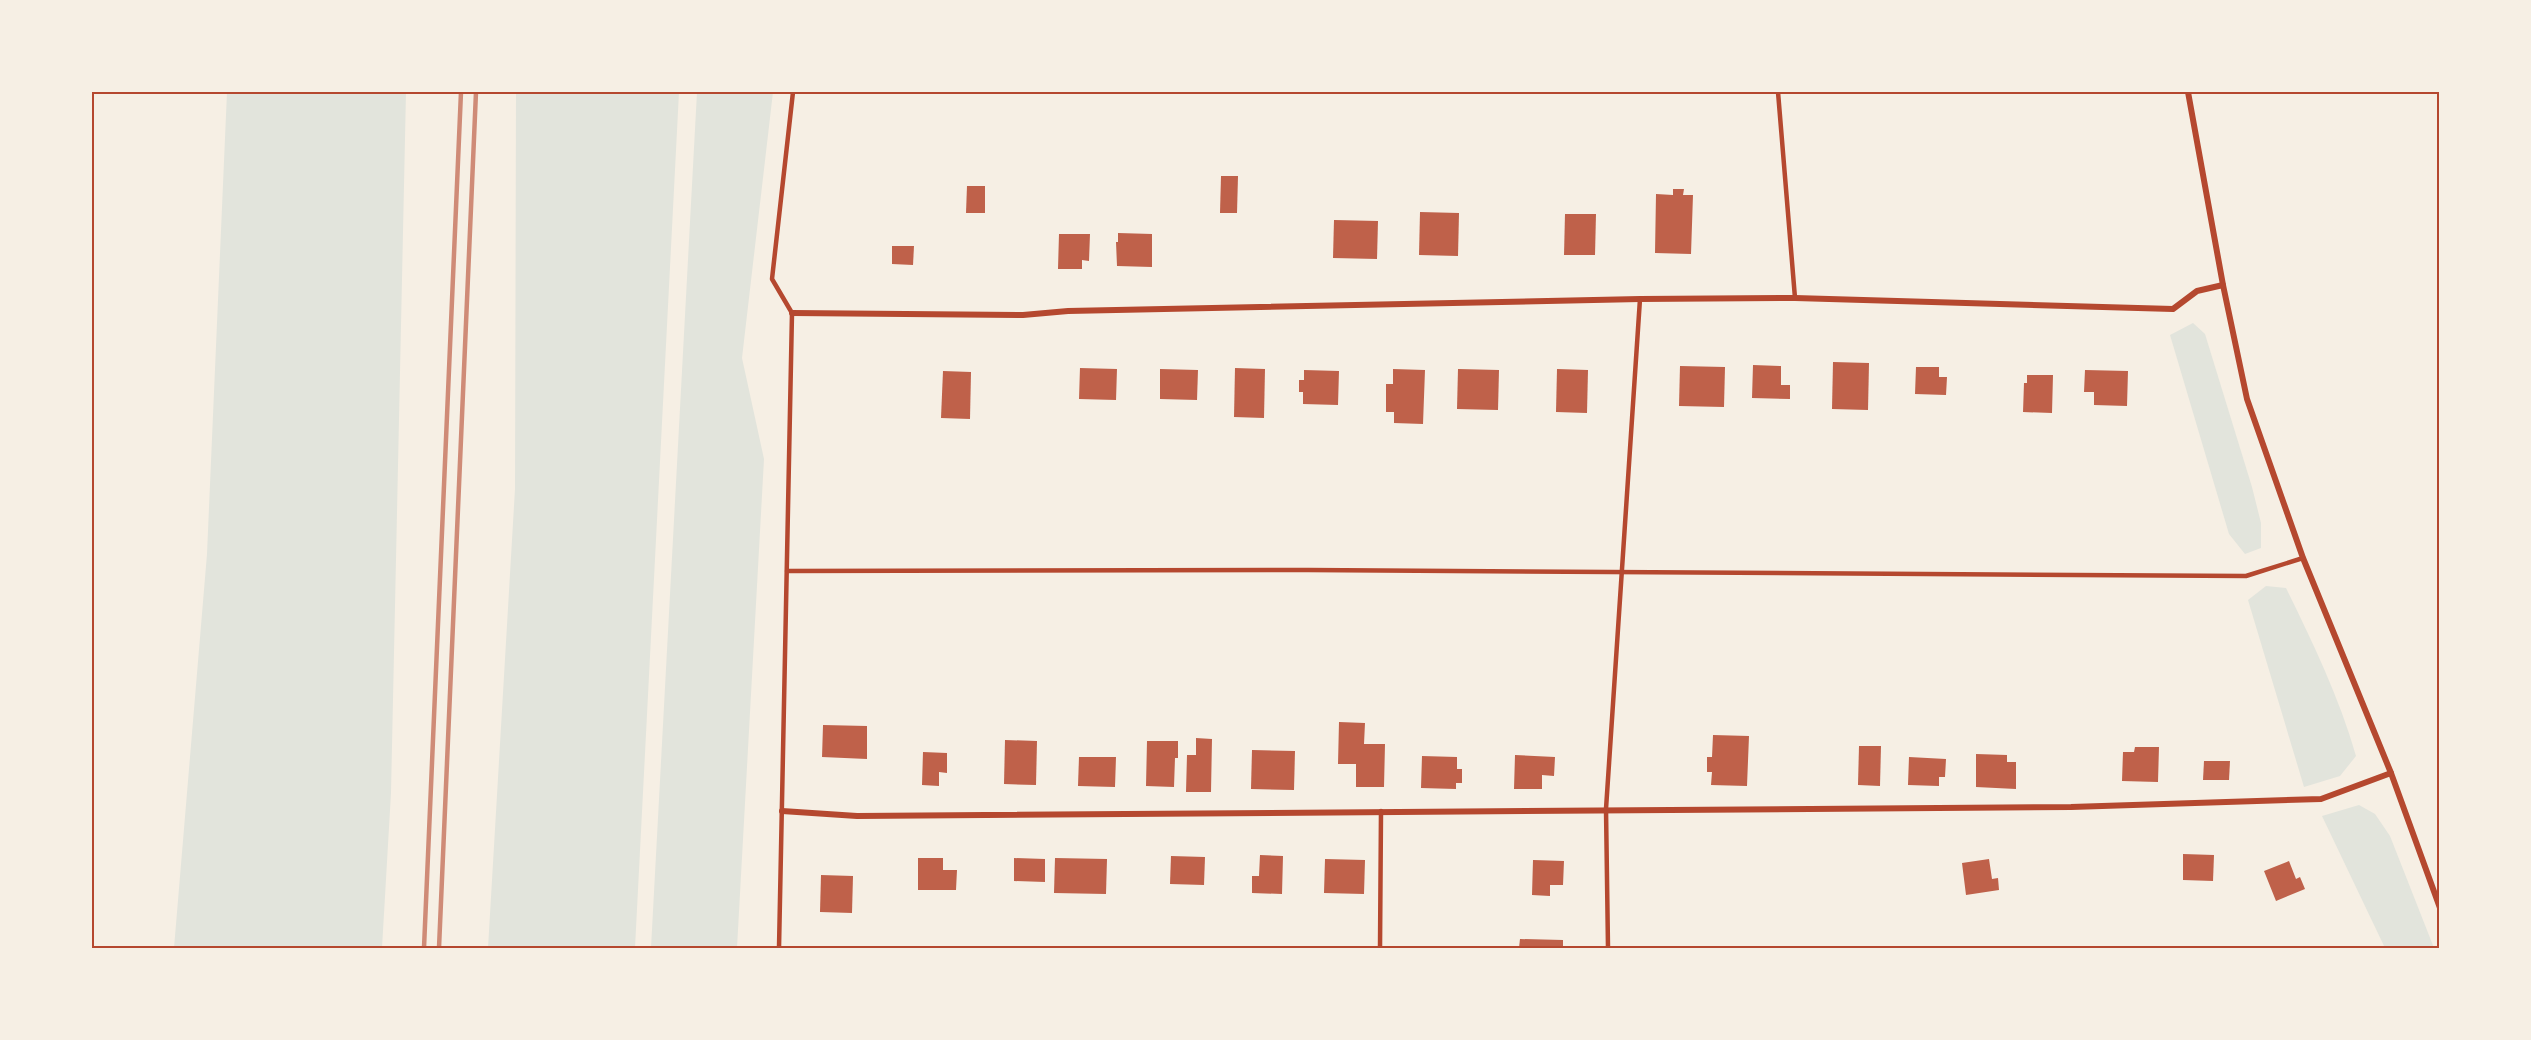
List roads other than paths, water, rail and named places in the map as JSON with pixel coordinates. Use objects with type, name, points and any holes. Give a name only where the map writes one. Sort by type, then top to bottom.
[{"type":"street","points":[[2188,92],[2223,285],[2247,399],[2303,558],[2391,773],[2439,908]]},
{"type":"street","points":[[792,313],[1023,315],[1068,311],[1795,298],[2173,309],[2197,291],[2223,285]]},
{"type":"street","points":[[782,811],[857,816],[2071,807],[2321,800],[2391,773]]},
{"type":"lane","points":[[779,948],[792,313],[772,279],[793,92]]},
{"type":"lane","points":[[1778,92],[1795,298]]},
{"type":"lane","points":[[1608,948],[1606,809],[1640,299]]},
{"type":"lane","points":[[787,571],[1308,570],[2247,576],[2303,558]]},
{"type":"lane","points":[[1380,948],[1381,811]]},
{"type":"railway","points":[[424,948],[461,92]]},
{"type":"railway","points":[[439,948],[476,92]]}]
